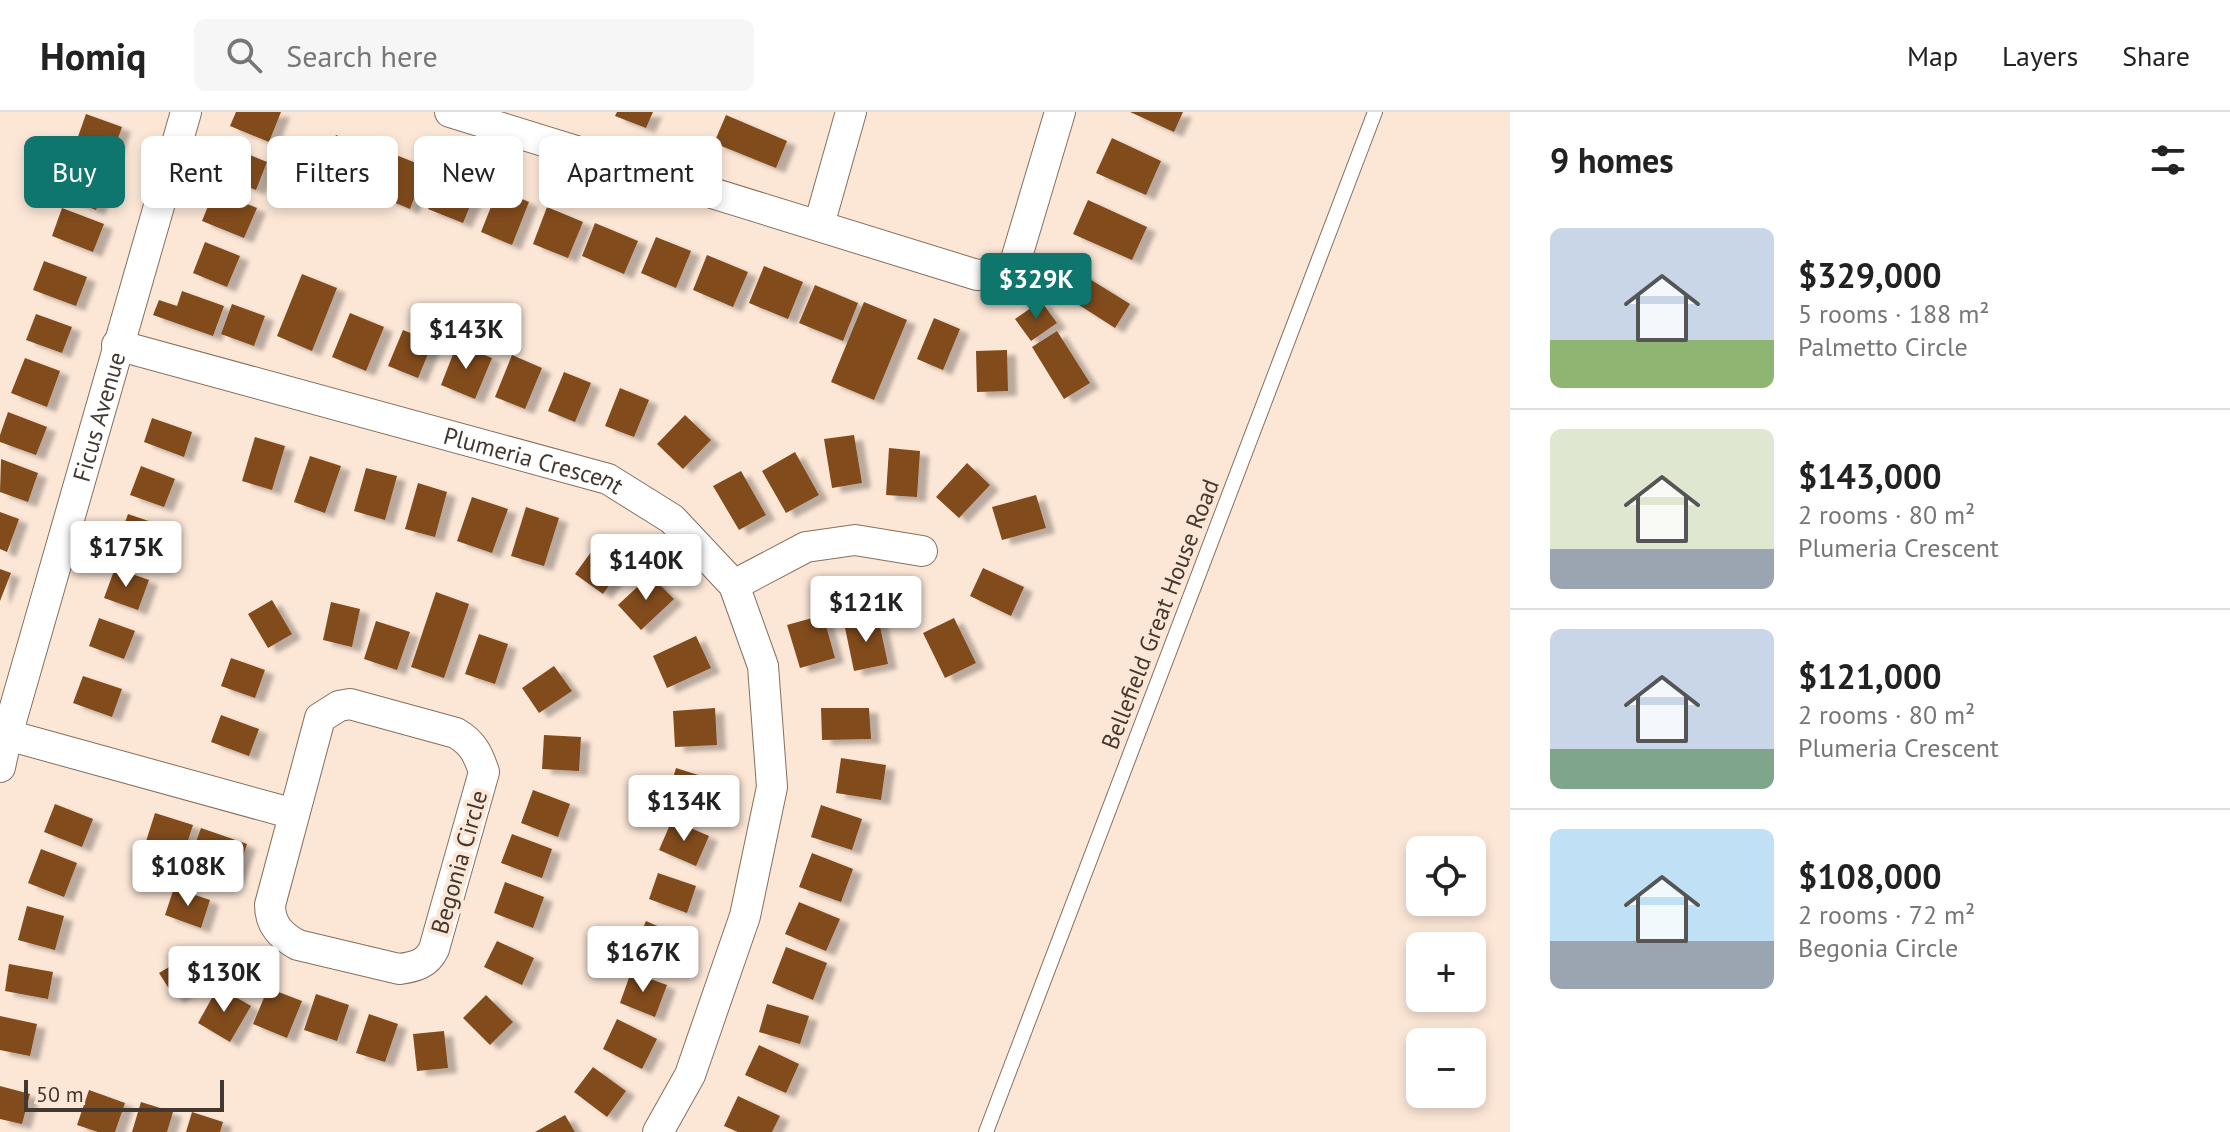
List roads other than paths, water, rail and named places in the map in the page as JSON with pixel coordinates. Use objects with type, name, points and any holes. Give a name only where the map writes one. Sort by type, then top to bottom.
[{"type":"street","name":"Ficus Avenue","points":[[0,767],[4,734],[186,112]]},
{"type":"street","points":[[450,112],[977,275],[999,273],[1015,263],[1060,112]]},
{"type":"street","points":[[819,225],[851,112]]},
{"type":"street","name":"Plumeria Crescent","points":[[117,345],[608,479],[672,519],[734,585],[763,666],[772,787],[745,916],[690,1075],[658,1132]]},
{"type":"street","points":[[734,585],[806,547],[855,540],[922,551]]},
{"type":"street","name":"Begonia Circle","points":[[350,704],[363,707],[456,733],[474,747],[484,772],[429,959],[410,968],[399,969],[298,945],[285,938],[270,918],[270,905],[294,814],[320,718],[339,706],[350,704]]},
{"type":"street","points":[[4,734],[294,814]]},
{"type":"lane","name":"Bellefield Great House Road","points":[[986,1132],[1375,112]]}]
